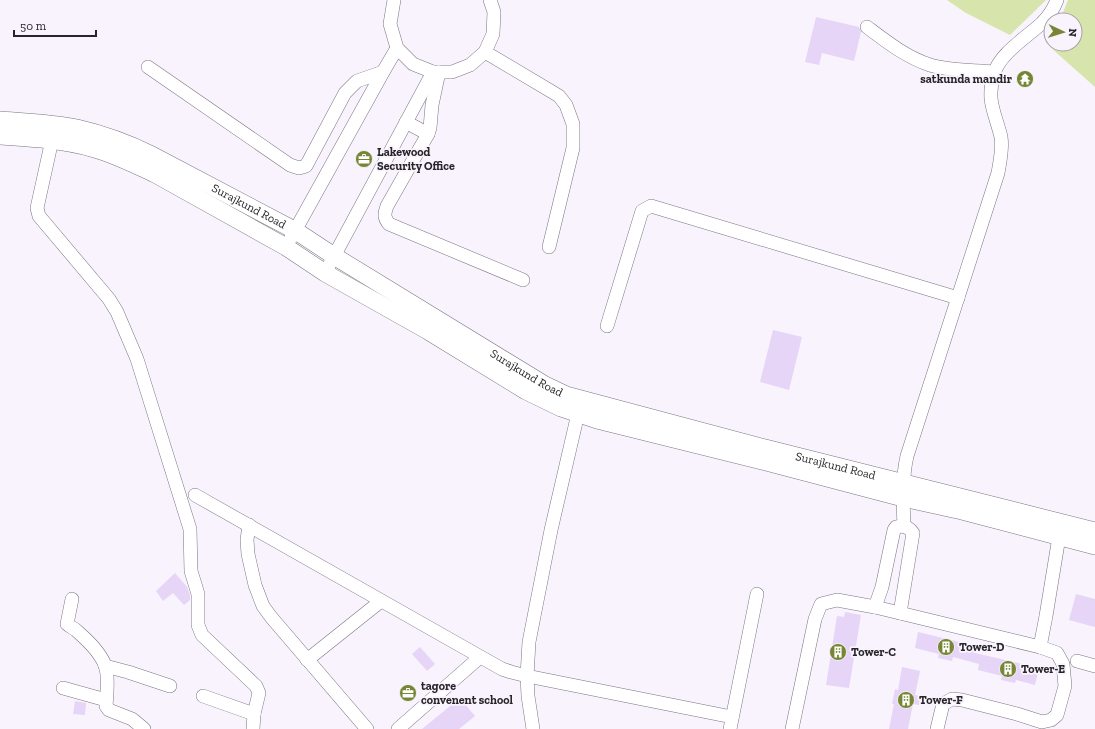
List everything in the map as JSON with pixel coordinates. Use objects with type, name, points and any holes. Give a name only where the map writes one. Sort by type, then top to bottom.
[{"type":"main road","name":"Surajkund Road","points":[[0,120],[54,124],[76,128],[96,133],[152,155],[296,231],[334,256],[561,393],[597,420],[770,463],[904,491],[1089,537]]},
{"type":"main road","name":"Surajkund Road","points":[[0,136],[52,140],[79,144],[120,157],[155,174],[286,247],[325,272],[428,331],[526,391],[561,408],[580,407]]},
{"type":"main road","name":"Surajkund Road","points":[[904,491],[962,511],[1059,537],[1089,537]]},
{"type":"street","points":[[393,0],[390,24],[398,48],[412,64],[436,72],[452,72],[470,65],[484,52],[493,34],[502,0]]},
{"type":"street","points":[[490,0],[494,12],[493,34]]},
{"type":"street","points":[[904,526],[905,464],[907,456],[998,173],[1002,153],[1001,138],[992,108],[990,91],[994,72],[1005,54],[1043,22],[1057,0]]},
{"type":"street","points":[[867,27],[893,47],[930,65],[946,68],[994,72]]},
{"type":"street","points":[[286,247],[383,72],[398,48]]},
{"type":"street","points":[[484,52],[558,96],[566,105],[573,124],[573,148],[549,247]]},
{"type":"street","points":[[148,67],[290,165],[300,168],[306,166],[345,93],[356,81],[383,72]]},
{"type":"street","points":[[325,272],[406,122],[436,72]]},
{"type":"street","points":[[436,72],[432,118],[428,134],[387,206],[385,213],[386,219],[389,224],[402,230],[523,280]]},
{"type":"street","points":[[406,122],[428,134]]},
{"type":"street","points":[[52,140],[37,208],[39,216],[109,299],[117,312],[137,359],[190,529],[191,571],[198,594],[198,624],[202,635],[256,686],[259,693],[254,714],[253,729]]},
{"type":"street","points":[[607,326],[642,211],[651,206],[958,298]]},
{"type":"street","points":[[532,729],[527,676],[530,642],[553,520],[580,407]]},
{"type":"street","points":[[196,495],[480,657],[506,670],[731,723],[757,594]]},
{"type":"street","points":[[249,525],[247,540],[248,554],[255,585],[263,606],[307,660],[367,729]]},
{"type":"street","points":[[875,607],[882,587],[894,530],[896,527],[904,526],[913,533],[900,614]]},
{"type":"street","points":[[1040,648],[1059,537]]},
{"type":"street","points":[[72,599],[67,624],[75,629],[94,648],[105,666],[107,683],[106,706],[109,710],[132,719],[144,729]]},
{"type":"street","points":[[792,729],[815,619],[821,604],[837,600],[875,607],[1040,648],[1057,654],[1063,664],[1065,686],[1057,715],[1051,720],[1042,722],[1017,714],[962,700],[952,699],[943,704],[937,729]]},
{"type":"street","points":[[307,660],[381,601]]},
{"type":"street","points":[[398,729],[480,657]]},
{"type":"street","points":[[1077,660],[1095,666]]},
{"type":"street","points":[[105,666],[170,686]]},
{"type":"street","points":[[63,688],[106,700]]},
{"type":"street","points":[[203,696],[254,714]]},
{"type":"green space","points":[[947,0],[1046,0],[1010,35],[966,13]]},
{"type":"green space","points":[[1068,0],[1095,0],[1095,87],[1056,52],[1083,52],[1083,12],[1063,12]]},
{"type":"building","points":[[816,17],[859,27],[861,32],[854,61],[822,53],[819,65],[805,62]]},
{"type":"building","name":"Lakewood Security Office","points":[[361,150],[373,157],[367,168],[355,161]]},
{"type":"building","points":[[773,330],[802,337],[789,390],[760,382]]},
{"type":"building","points":[[175,573],[187,587],[190,595],[190,600],[184,605],[173,593],[163,601],[156,591]]},
{"type":"building","points":[[1076,594],[1095,599],[1095,627],[1069,620]]},
{"type":"building","name":"Tower-C","points":[[845,612],[861,615],[849,688],[826,685],[837,616],[844,617]]},
{"type":"building","points":[[918,632],[976,646],[975,653],[1039,668],[1035,685],[1016,680],[1015,683],[1001,680],[1002,676],[978,670],[979,664],[953,657],[952,661],[938,658],[939,654],[915,648]]},
{"type":"building","points":[[420,647],[435,664],[427,671],[412,654]]},
{"type":"building","name":"Tower-F","points":[[902,667],[920,671],[915,695],[921,696],[919,705],[913,704],[908,729],[889,729],[894,704],[892,704],[895,689],[898,690]]},
{"type":"building","points":[[460,698],[475,716],[459,729],[422,729]]},
{"type":"building","points":[[75,701],[86,703],[85,715],[73,714]]},
{"type":"place","name":"satkunda mandir","points":[[1025,79]]},
{"type":"place","name":"Lakewood Security Office","points":[[364,159]]},
{"type":"place","name":"Tower-D","points":[[946,647]]},
{"type":"place","name":"Tower-C","points":[[838,652]]},
{"type":"place","name":"Tower-E","points":[[1008,669]]},
{"type":"place","name":"tagore convenent school","points":[[408,693]]},
{"type":"place","name":"Tower-F","points":[[906,700]]}]
